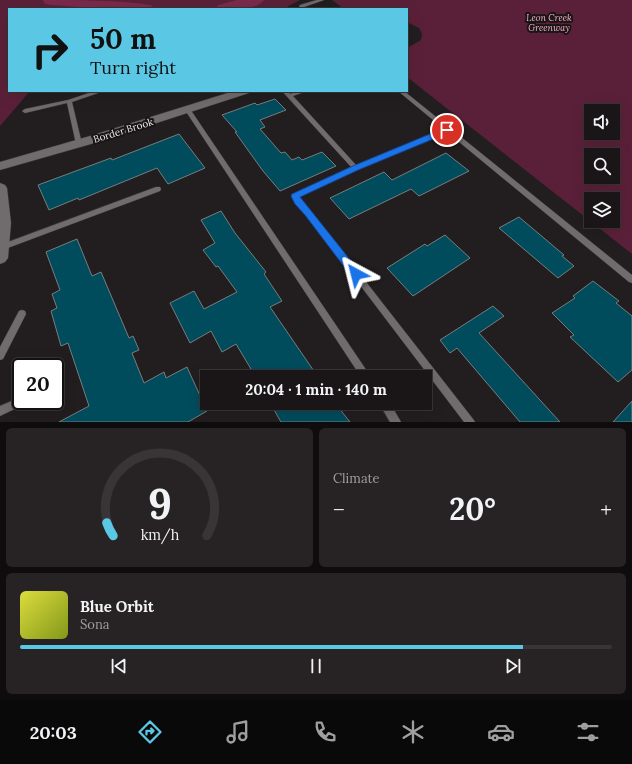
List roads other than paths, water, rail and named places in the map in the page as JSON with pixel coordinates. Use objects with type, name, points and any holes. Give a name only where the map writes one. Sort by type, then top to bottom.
[{"type":"street","name":"Border Brook","points":[[0,166],[79,144],[188,110],[239,92]]},
{"type":"street","points":[[0,188],[4,233],[1,252]]},
{"type":"lane","points":[[301,8],[302,6],[322,0]]},
{"type":"lane","points":[[25,111],[69,101],[98,92]]},
{"type":"lane","points":[[402,92],[632,280]]},
{"type":"lane","points":[[287,93],[356,168]]},
{"type":"lane","points":[[69,101],[79,144]]},
{"type":"lane","points":[[188,110],[361,370]]},
{"type":"lane","points":[[447,130],[356,168],[295,196],[298,202],[308,212],[470,422]]},
{"type":"lane","points":[[1,252],[158,189]]},
{"type":"lane","points":[[0,356],[22,314]]},
{"type":"lane","points":[[0,411],[12,406]]},
{"type":"lane","points":[[388,410],[396,422]]},
{"type":"waterway","points":[[51,0],[89,2],[137,8]]},
{"type":"waterway","points":[[228,8],[256,0]]},
{"type":"park label","name":"Leon Creek Greenway","points":[[549,24]]}]
